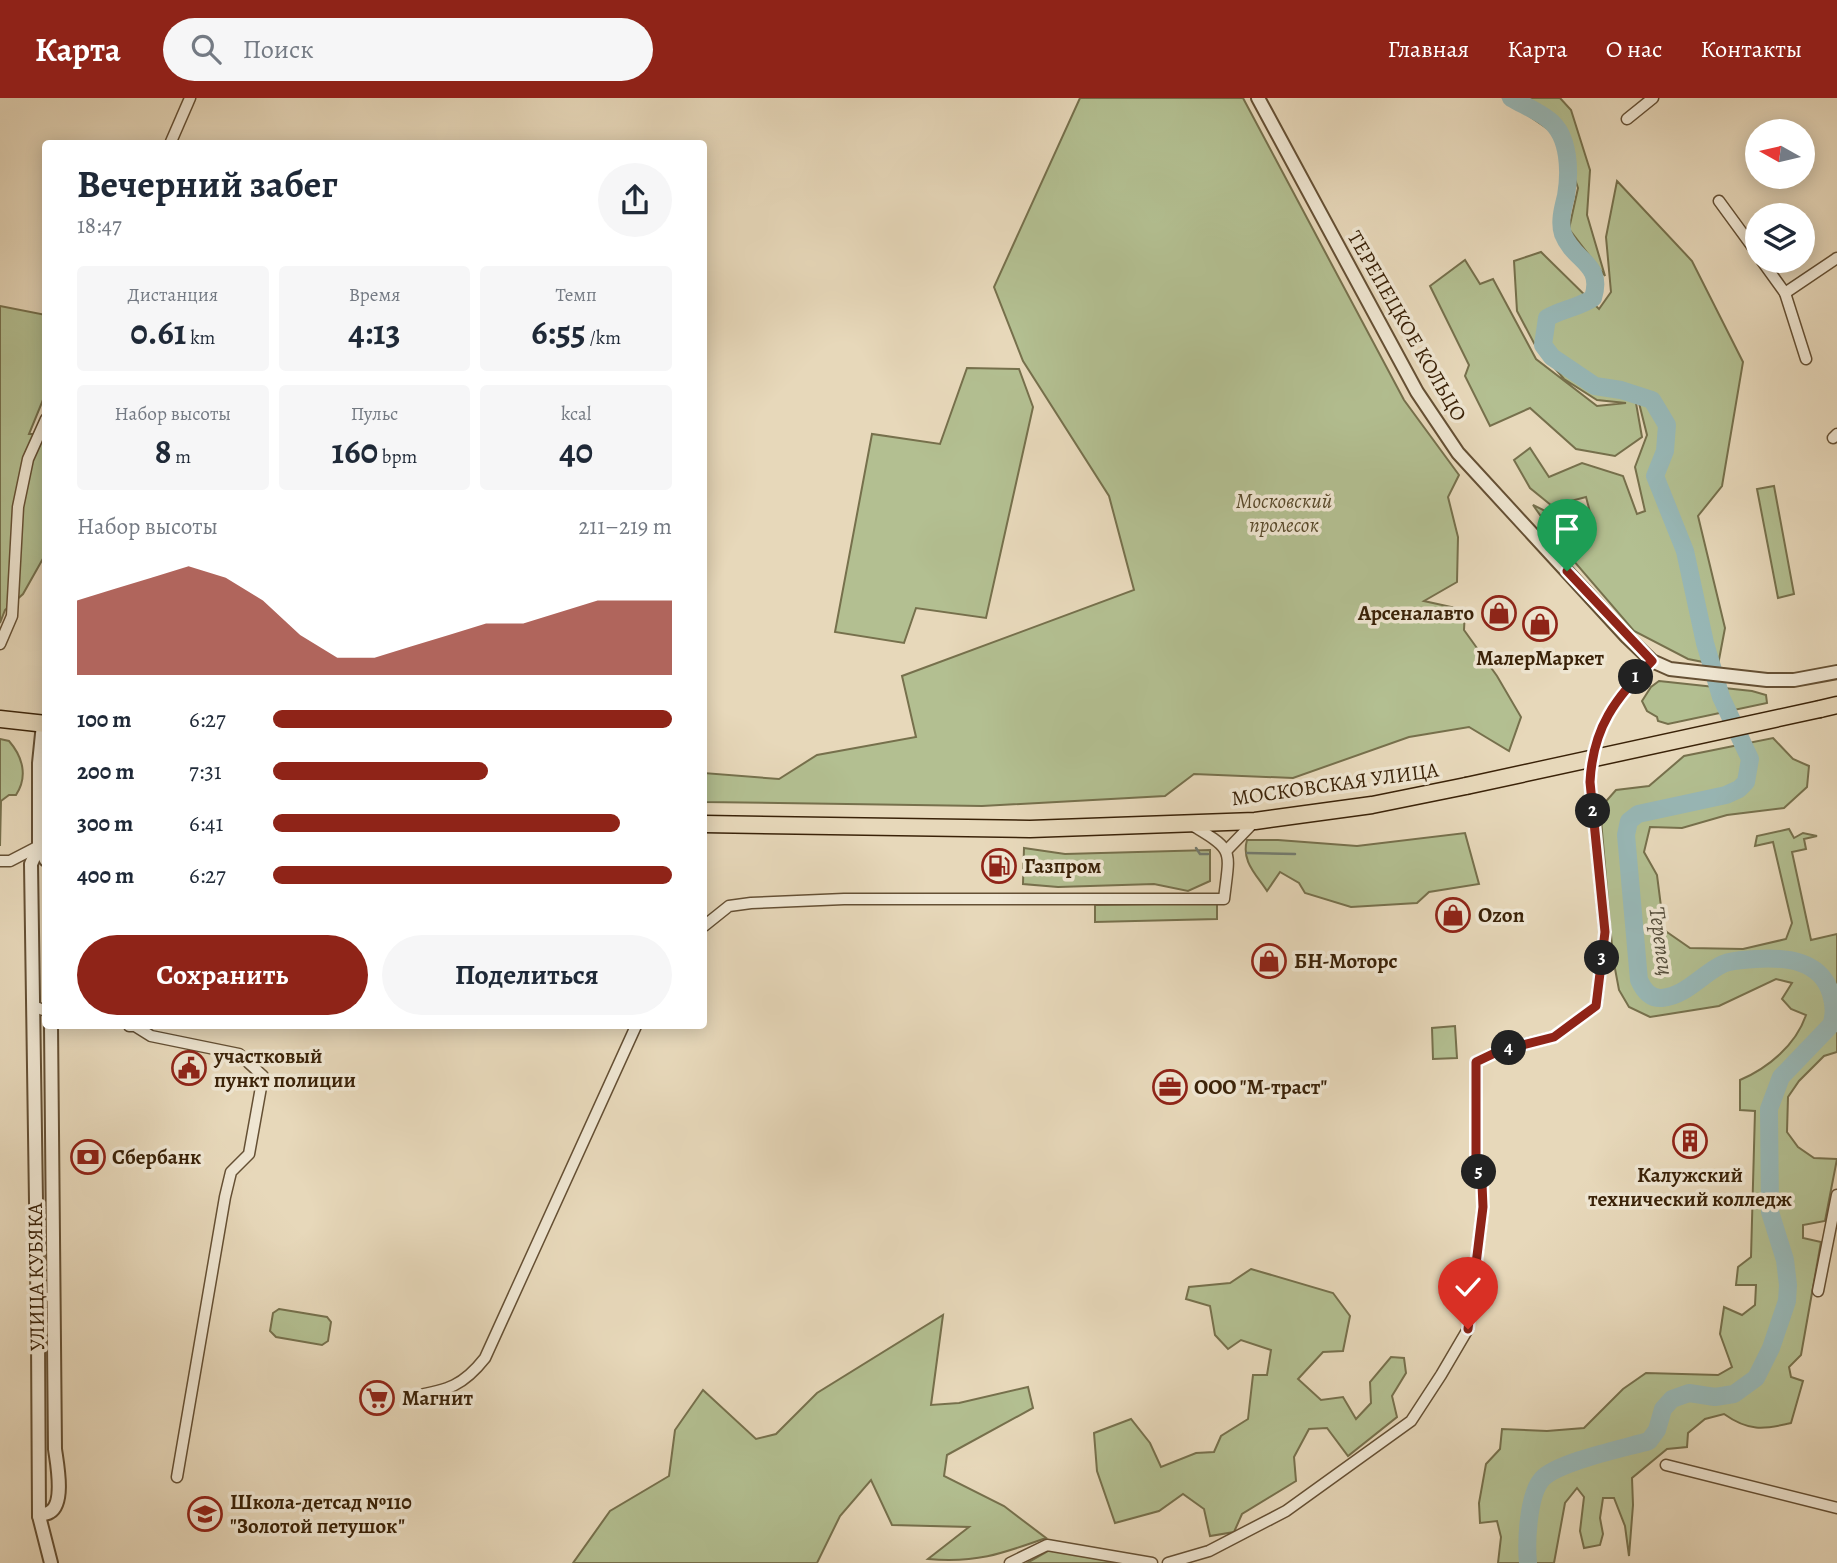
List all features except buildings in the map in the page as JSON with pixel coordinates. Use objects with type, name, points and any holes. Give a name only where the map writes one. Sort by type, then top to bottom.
[{"type":"main road","name":"МОСКОВСКАЯ УЛИЦА","points":[[707,824],[1030,829],[1255,821],[1372,805],[1837,705]]},
{"type":"main road","points":[[0,719],[42,724]]},
{"type":"street","points":[[172,140],[190,98]]},
{"type":"street","name":"ТЕРЕПЕЦКОЕ КОЛЬЦО","points":[[1258,98],[1417,392],[1458,453],[1652,661],[1671,669],[1746,678],[1794,680],[1837,672]]},
{"type":"street","points":[[1626,119],[1653,98]]},
{"type":"street","points":[[1719,201],[1745,237]]},
{"type":"street","points":[[1785,293],[1837,258]]},
{"type":"street","points":[[1771,273],[1785,293],[1806,359]]},
{"type":"street","points":[[0,644],[12,616],[18,507],[28,459],[42,428]]},
{"type":"street","points":[[1168,1563],[1209,1550],[1286,1511],[1411,1421],[1468,1329],[1483,1207],[1482,1184],[1476,1160],[1476,1062],[1499,1051],[1554,1037],[1596,1006],[1605,932],[1590,782],[1591,759],[1601,730],[1616,700],[1652,661]]},
{"type":"street","name":"УЛИЦА КУБЯКА","points":[[42,740],[39,763],[39,846],[42,852]]},
{"type":"street","points":[[707,924],[729,906],[743,903],[844,899],[1224,899],[1227,850],[1255,821]]},
{"type":"street","points":[[1188,823],[1215,839],[1227,850]]},
{"type":"street","points":[[0,861],[10,861],[39,846]]},
{"type":"street","name":"УЛИЦА КУБЯКА","points":[[39,846],[30,864],[39,1008],[39,1516],[51,1563]]},
{"type":"street","name":"УЛИЦА КУБЯКА","points":[[39,1516],[51,1512],[58,1502],[59,1490],[55,1449],[51,1029]]},
{"type":"street","points":[[136,1029],[151,1036],[239,1054],[263,1076],[249,1154],[231,1172],[225,1197],[177,1477]]},
{"type":"street","points":[[414,1396],[458,1385],[471,1375],[485,1358],[635,1029]]},
{"type":"street","points":[[1818,1290],[1837,1195]]},
{"type":"street","points":[[1666,1465],[1837,1508]]},
{"type":"street","points":[[1010,1563],[1047,1545],[1152,1563]]},
{"type":"green space","name":"Московский пролесок","points":[[1080,98],[1243,98],[1404,400],[1459,475],[1448,497],[1458,537],[1457,582],[1424,601],[1465,610],[1464,630],[1497,676],[1521,717],[1509,751],[1469,727],[1409,737],[1293,778],[1194,774],[1165,796],[982,806],[707,802],[707,773],[779,779],[817,755],[916,737],[902,676],[1134,590],[1109,496],[1023,361],[994,287]]},
{"type":"green space","points":[[1503,98],[1560,98],[1571,110],[1590,170],[1587,215],[1605,276],[1569,229],[1578,188],[1561,138]]},
{"type":"green space","points":[[1617,181],[1692,261],[1743,362],[1722,486],[1698,516],[1725,628],[1718,665],[1688,659],[1634,631],[1566,552],[1533,505],[1580,528],[1594,527],[1586,497],[1552,506],[1530,488],[1514,460],[1530,448],[1549,477],[1582,463],[1623,476],[1637,514],[1645,511],[1635,467],[1647,435],[1639,403],[1636,403],[1642,437],[1615,456],[1576,449],[1530,408],[1490,426],[1465,376],[1469,365],[1430,286],[1465,260],[1480,284],[1493,279],[1536,359],[1597,406],[1626,403],[1597,400],[1564,379],[1535,345],[1517,311],[1514,261],[1541,252],[1599,309],[1611,292],[1606,237]]},
{"type":"green space","points":[[0,306],[42,314],[42,402],[29,434],[42,434],[42,560],[23,594],[5,610],[0,623]]},
{"type":"green space","points":[[967,368],[1019,369],[1033,407],[986,618],[916,608],[904,643],[835,632],[872,434],[940,444]]},
{"type":"green space","points":[[1774,486],[1794,594],[1778,598],[1757,489]]},
{"type":"green space","points":[[1659,681],[1752,691],[1766,695],[1767,703],[1668,724],[1658,721],[1657,717],[1647,711],[1642,701],[1651,687]]},
{"type":"green space","points":[[1773,738],[1793,759],[1809,766],[1807,787],[1784,808],[1727,815],[1682,828],[1650,827],[1644,852],[1657,875],[1664,930],[1690,948],[1743,949],[1786,939],[1792,923],[1773,842],[1755,846],[1757,836],[1789,829],[1794,838],[1803,833],[1817,836],[1804,839],[1806,849],[1792,852],[1811,940],[1837,934],[1837,1052],[1824,1056],[1799,1081],[1788,1097],[1787,1132],[1798,1147],[1814,1158],[1837,1159],[1825,1221],[1803,1225],[1803,1238],[1821,1242],[1801,1355],[1789,1367],[1791,1377],[1803,1381],[1791,1423],[1756,1428],[1741,1424],[1724,1414],[1705,1419],[1688,1433],[1687,1447],[1667,1449],[1632,1478],[1629,1556],[1625,1526],[1614,1498],[1603,1498],[1600,1518],[1603,1534],[1600,1545],[1584,1548],[1580,1531],[1584,1497],[1577,1488],[1565,1503],[1554,1563],[1498,1563],[1501,1537],[1497,1521],[1480,1523],[1479,1503],[1486,1464],[1500,1449],[1502,1429],[1547,1431],[1584,1428],[1623,1389],[1646,1373],[1718,1375],[1732,1367],[1720,1334],[1724,1307],[1742,1315],[1755,1305],[1756,1285],[1736,1285],[1738,1267],[1751,1257],[1755,1111],[1740,1110],[1740,1080],[1761,1069],[1780,1054],[1795,1036],[1806,1015],[1791,1009],[1782,999],[1792,983],[1776,979],[1719,1006],[1650,1017],[1629,1007],[1619,990],[1613,958],[1600,808],[1616,790],[1649,786],[1684,756]]},
{"type":"green space","points":[[0,739],[9,741],[14,747],[21,760],[23,774],[16,795],[9,795],[1,801],[0,846]]},
{"type":"green space","points":[[1465,833],[1479,884],[1429,892],[1417,903],[1351,907],[1305,893],[1299,883],[1280,872],[1267,891],[1246,854],[1247,840],[1357,846]]},
{"type":"green space","points":[[1024,848],[1065,854],[1210,850],[1210,881],[1188,891],[1154,884],[1058,887],[1023,884]]},
{"type":"green space","points":[[1217,903],[1217,919],[1095,922],[1095,905]]},
{"type":"green space","points":[[1455,1026],[1457,1058],[1433,1059],[1432,1028]]},
{"type":"green space","points":[[1251,1269],[1333,1293],[1350,1316],[1343,1351],[1323,1352],[1298,1379],[1321,1400],[1343,1397],[1356,1419],[1371,1403],[1370,1382],[1391,1357],[1404,1358],[1406,1373],[1392,1396],[1397,1417],[1348,1456],[1327,1428],[1309,1429],[1294,1457],[1296,1481],[1242,1514],[1234,1532],[1210,1536],[1204,1509],[1183,1494],[1159,1511],[1115,1523],[1097,1471],[1094,1433],[1131,1419],[1150,1443],[1161,1467],[1196,1453],[1214,1452],[1221,1436],[1248,1419],[1253,1375],[1267,1375],[1271,1350],[1241,1340],[1228,1349],[1215,1335],[1210,1306],[1186,1299],[1189,1287],[1230,1283]]},
{"type":"green space","points":[[279,1309],[327,1317],[331,1322],[328,1341],[322,1345],[276,1337],[270,1331],[273,1313]]},
{"type":"green space","points":[[943,1315],[931,1405],[959,1403],[1028,1387],[1033,1408],[947,1455],[944,1476],[1004,1506],[1046,1538],[988,1556],[961,1560],[928,1559],[969,1527],[892,1525],[871,1480],[840,1516],[817,1563],[573,1563],[610,1511],[669,1476],[675,1430],[703,1390],[756,1439],[776,1434],[817,1393]]},
{"type":"green space","points":[[1050,1550],[1121,1563],[1027,1563]]},
{"type":"waterway","name":"Терепец","points":[[1511,98],[1545,117],[1561,135],[1568,166],[1561,220],[1563,234],[1594,277],[1593,298],[1547,318],[1543,345],[1552,357],[1595,386],[1621,390],[1652,400],[1667,425],[1665,451],[1655,476],[1685,551],[1705,643],[1721,697],[1750,759],[1746,782],[1739,789],[1726,795],[1638,814],[1629,821],[1626,835],[1639,980],[1651,995],[1662,998],[1687,989],[1727,963],[1739,960],[1790,960],[1811,967],[1819,974],[1831,994],[1834,1009],[1831,1025],[1781,1077],[1769,1109],[1770,1212],[1785,1260],[1788,1285],[1787,1301],[1771,1348],[1756,1378],[1734,1394],[1715,1397],[1689,1393],[1672,1399],[1663,1409],[1657,1430],[1649,1441],[1576,1461],[1542,1479],[1531,1507],[1528,1563]]},
{"type":"waterway","points":[[1196,848],[1200,854],[1208,854]]},
{"type":"waterway","points":[[1247,853],[1295,854]]},
{"type":"place","name":"Арсеналавто","points":[[1499,613]]},
{"type":"place","name":"МалерМаркет","points":[[1540,624]]},
{"type":"place","name":"Газпром","points":[[999,866]]},
{"type":"place","name":"Ozon","points":[[1453,915]]},
{"type":"place","name":"БН-Моторс","points":[[1269,961]]},
{"type":"place","name":"участковый пункт полиции","points":[[189,1068]]},
{"type":"place","name":"ООО \"М-траст\"","points":[[1170,1087]]},
{"type":"place","name":"Калужский технический колледж","points":[[1690,1141]]},
{"type":"place","name":"Сбербанк","points":[[88,1157]]},
{"type":"place","name":"Магнит","points":[[377,1398]]},
{"type":"place","name":"Школа-детсад №110 \"Золотой петушок\"","points":[[205,1514]]},
{"type":"route","points":[[1468,1329],[1483,1207],[1482,1184],[1476,1160],[1476,1062],[1499,1051],[1554,1037],[1596,1006],[1605,932],[1590,782],[1591,759],[1601,730],[1616,700],[1652,661],[1567,571]]}]
